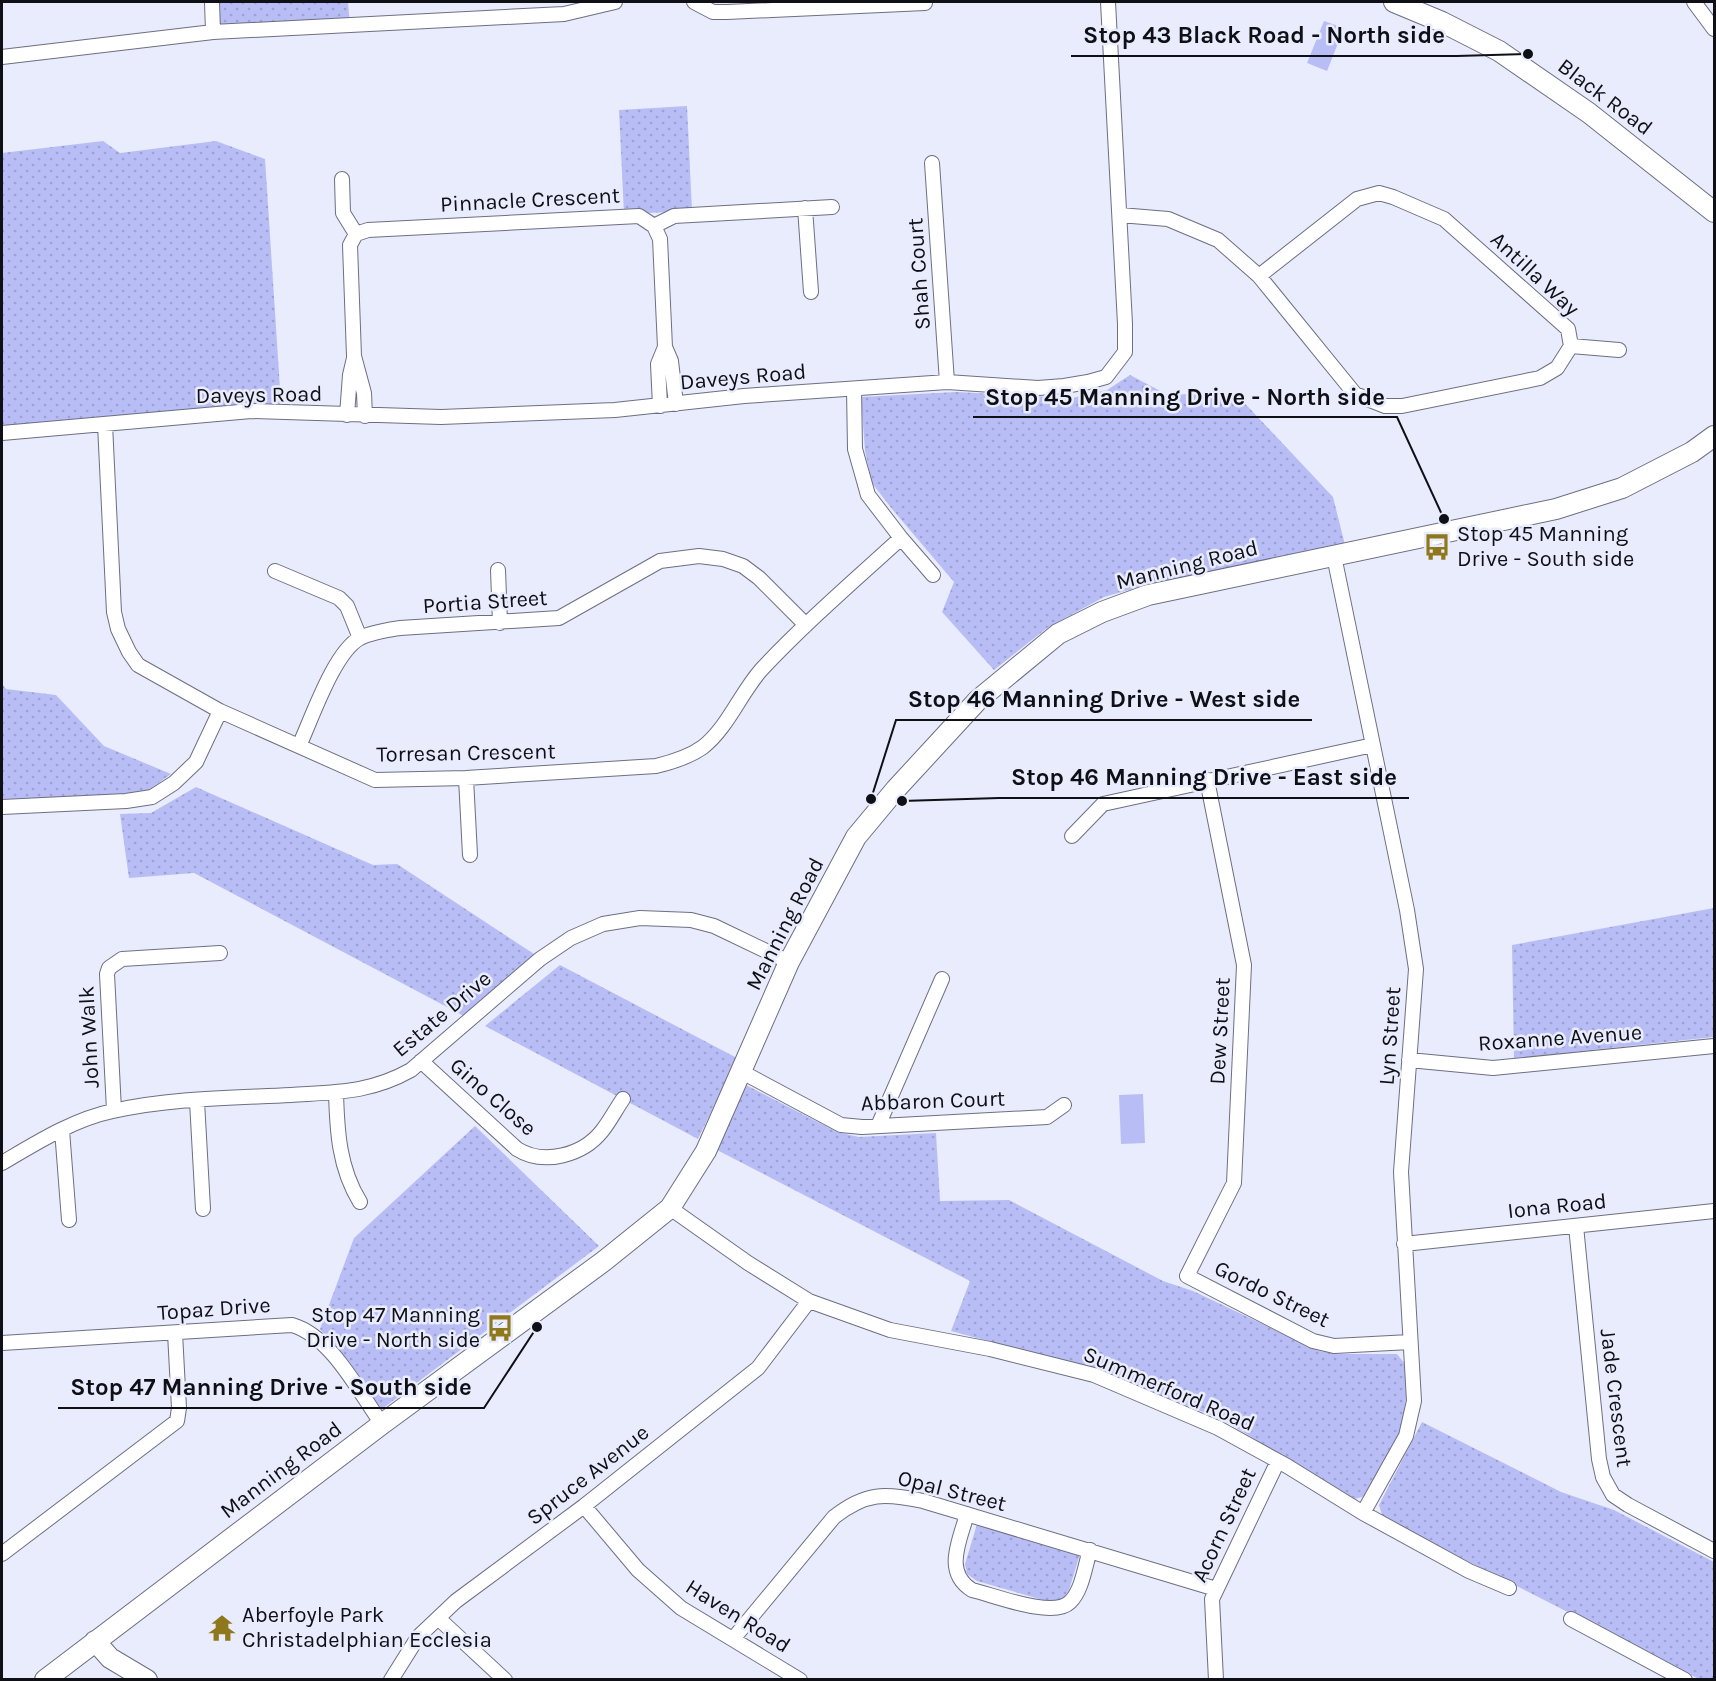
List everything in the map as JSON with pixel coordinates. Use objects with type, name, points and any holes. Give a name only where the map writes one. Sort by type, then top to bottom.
[{"type":"street","points":[[212,2],[213,32]]},
{"type":"street","points":[[2,57],[213,32],[564,14],[615,2]]},
{"type":"street","points":[[694,2],[713,12],[925,3]]},
{"type":"street","name":"Daveys Road","points":[[2,433],[252,411],[441,417],[660,406],[744,396],[947,382],[1038,388],[1089,382],[1106,377],[1125,352],[1108,2]]},
{"type":"street","name":"Black Road","points":[[1394,2],[1416,6],[1499,51],[1590,113],[1714,212]]},
{"type":"street","points":[[1694,2],[1714,29]]},
{"type":"street","name":"Shah Court","points":[[932,163],[947,382]]},
{"type":"street","points":[[342,179],[344,213],[356,234],[350,245],[354,356],[364,393],[364,416]]},
{"type":"street","name":"Antilla Way","points":[[1120,214],[1168,219],[1218,240],[1259,276],[1355,394],[1385,406],[1402,406],[1540,378],[1557,368],[1571,346],[1568,329],[1443,219],[1379,193],[1357,199],[1259,276]]},
{"type":"street","points":[[676,404],[671,361],[665,347],[660,239],[654,226],[674,216],[832,207]]},
{"type":"street","points":[[805,208],[811,292]]},
{"type":"street","name":"Pinnacle Crescent","points":[[356,234],[368,230],[639,216],[654,226]]},
{"type":"street","points":[[1571,346],[1618,350]]},
{"type":"street","points":[[660,406],[658,364],[665,347]]},
{"type":"street","points":[[347,415],[354,356]]},
{"type":"street","points":[[854,389],[855,448],[868,495],[933,575]]},
{"type":"street","name":"Torresan Crescent","points":[[105,424],[114,612],[118,629],[129,652],[138,664],[220,711],[375,780],[466,778],[656,766],[681,759],[703,747],[717,732],[759,672],[901,537]]},
{"type":"street","name":"Manning Road","points":[[45,1680],[382,1424],[604,1261],[670,1208],[706,1151],[789,962],[856,837],[896,789],[978,700],[1059,634],[1102,612],[1148,595],[1556,510],[1622,488],[1692,452],[1714,436]]},
{"type":"street","name":"Portia Street","points":[[360,638],[392,629],[559,618],[660,561],[699,556],[723,559],[743,566],[759,578],[806,625]]},
{"type":"street","name":"Lyn Street","points":[[1334,556],[1407,910],[1416,969],[1401,1172],[1414,1401],[1406,1436],[1363,1514]]},
{"type":"street","points":[[498,570],[500,622]]},
{"type":"street","points":[[275,571],[339,598],[347,606],[360,638],[346,649],[337,663],[299,746]]},
{"type":"street","points":[[2,807],[126,801],[152,797],[174,783],[196,762],[220,711]]},
{"type":"street","points":[[1072,836],[1103,804],[1373,745]]},
{"type":"street","points":[[466,778],[470,855]]},
{"type":"street","name":"Dew Street","points":[[1187,1276],[1234,1183],[1244,965],[1207,780]]},
{"type":"street","name":"Estate Drive","points":[[2,1163],[62,1130],[114,1110],[156,1104],[336,1092],[368,1088],[391,1081],[411,1070],[540,959],[571,938],[603,924],[640,918],[691,920],[714,926],[789,962]]},
{"type":"street","name":"John Walk","points":[[114,1110],[107,974],[109,968],[122,959],[220,953]]},
{"type":"street","points":[[878,1126],[942,979]]},
{"type":"street","name":"Roxanne Avenue","points":[[1409,1060],[1492,1068],[1714,1046]]},
{"type":"street","name":"Gino Close","points":[[421,1061],[517,1149],[535,1158],[548,1158],[579,1150],[601,1132],[623,1099]]},
{"type":"street","name":"Abbaron Court","points":[[742,1072],[841,1125],[878,1126],[1047,1117],[1064,1106]]},
{"type":"street","points":[[336,1092],[339,1145],[353,1190],[360,1202]]},
{"type":"street","points":[[197,1101],[203,1209]]},
{"type":"street","points":[[62,1130],[69,1220]]},
{"type":"street","name":"Summerford Road","points":[[670,1208],[748,1263],[809,1300],[890,1330],[990,1350],[1094,1375],[1218,1428],[1278,1461],[1363,1514],[1469,1571],[1509,1588]]},
{"type":"street","name":"Iona Road","points":[[1404,1244],[1714,1211]]},
{"type":"street","name":"Jade Crescent","points":[[1576,1226],[1599,1459],[1603,1476],[1613,1495],[1714,1551]]},
{"type":"street","name":"Gordo Street","points":[[1187,1276],[1313,1341],[1334,1346],[1410,1342]]},
{"type":"street","name":"Spruce Avenue","points":[[391,1680],[418,1637],[456,1601],[584,1506],[758,1368],[809,1300]]},
{"type":"street","name":"Topaz Drive","points":[[2,1343],[292,1325],[305,1329],[330,1349],[382,1424]]},
{"type":"street","points":[[2,1554],[177,1421],[179,1408],[175,1333]]},
{"type":"street","name":"Acorn Street","points":[[1215,1680],[1212,1599],[1278,1461]]},
{"type":"street","name":"Opal Street","points":[[733,1639],[834,1516],[863,1499],[875,1496],[898,1496],[967,1514],[1216,1589]]},
{"type":"street","name":"Haven Road","points":[[584,1506],[638,1570],[681,1608],[800,1680]]},
{"type":"street","points":[[967,1514],[955,1564],[962,1584],[972,1590],[1041,1608],[1055,1609],[1065,1606],[1076,1593],[1090,1550]]},
{"type":"street","points":[[438,1618],[505,1680]]},
{"type":"street","points":[[1571,1619],[1685,1680]]},
{"type":"street","points":[[95,1641],[110,1658],[147,1680]]},
{"type":"shaded area","points":[[212,2],[348,2],[350,26],[213,32]]},
{"type":"shaded area","points":[[1324,21],[1344,28],[1327,71],[1307,63]]},
{"type":"shaded area","points":[[687,106],[692,211],[624,214],[619,110]]},
{"type":"shaded area","points":[[103,141],[120,153],[216,141],[265,159],[281,404],[2,433],[2,153]]},
{"type":"shaded area","points":[[1130,375],[1166,394],[1237,395],[1333,497],[1345,545],[1146,585],[1104,597],[1047,628],[994,670],[942,612],[954,582],[872,483],[865,451],[861,397],[956,392],[1072,398],[1107,390]]},
{"type":"shaded area","points":[[2,684],[6,689],[56,695],[104,746],[171,774],[146,792],[125,796],[2,799]]},
{"type":"shaded area","points":[[196,787],[373,865],[397,864],[534,954],[464,1016],[194,873],[129,878],[120,814],[151,813]]},
{"type":"shaded area","points":[[1714,908],[1714,1037],[1514,1058],[1512,945]]},
{"type":"shaded area","points":[[560,965],[737,1058],[698,1139],[485,1026]]},
{"type":"shaded area","points":[[746,1085],[837,1132],[859,1137],[936,1133],[940,1201],[1009,1200],[1163,1281],[1193,1291],[1319,1351],[1338,1354],[1397,1354],[1405,1364],[1406,1398],[1401,1431],[1369,1495],[1355,1499],[1223,1420],[1100,1371],[951,1331],[970,1281],[717,1150]]},
{"type":"shaded area","points":[[1143,1094],[1145,1143],[1121,1144],[1119,1095]]},
{"type":"shaded area","points":[[475,1126],[599,1246],[382,1409],[320,1329],[354,1238]]},
{"type":"shaded area","points":[[1422,1422],[1561,1492],[1614,1510],[1714,1562],[1714,1679],[1699,1679],[1383,1518],[1379,1505]]},
{"type":"shaded area","points":[[977,1524],[1080,1554],[1069,1590],[1063,1599],[1050,1602],[977,1581],[967,1574],[965,1564]]},
{"type":"place","name":"Stop 43 Black Road - North side","points":[[1528,54]]},
{"type":"place","name":"Stop 45 Manning Drive - North side","points":[[1444,519]]},
{"type":"place","name":"Stop 45 Manning Drive - South side","points":[[1437,547]]},
{"type":"place","name":"Stop 46 Manning Drive - West side","points":[[871,799]]},
{"type":"place","name":"Stop 46 Manning Drive - East side","points":[[902,801]]},
{"type":"place","name":"Stop 47 Manning Drive - South side","points":[[537,1327]]},
{"type":"place","name":"Stop 47 Manning Drive - North side","points":[[500,1328]]},
{"type":"place","name":"Aberfoyle Park Christadelphian Ecclesia","points":[[222,1628]]}]
